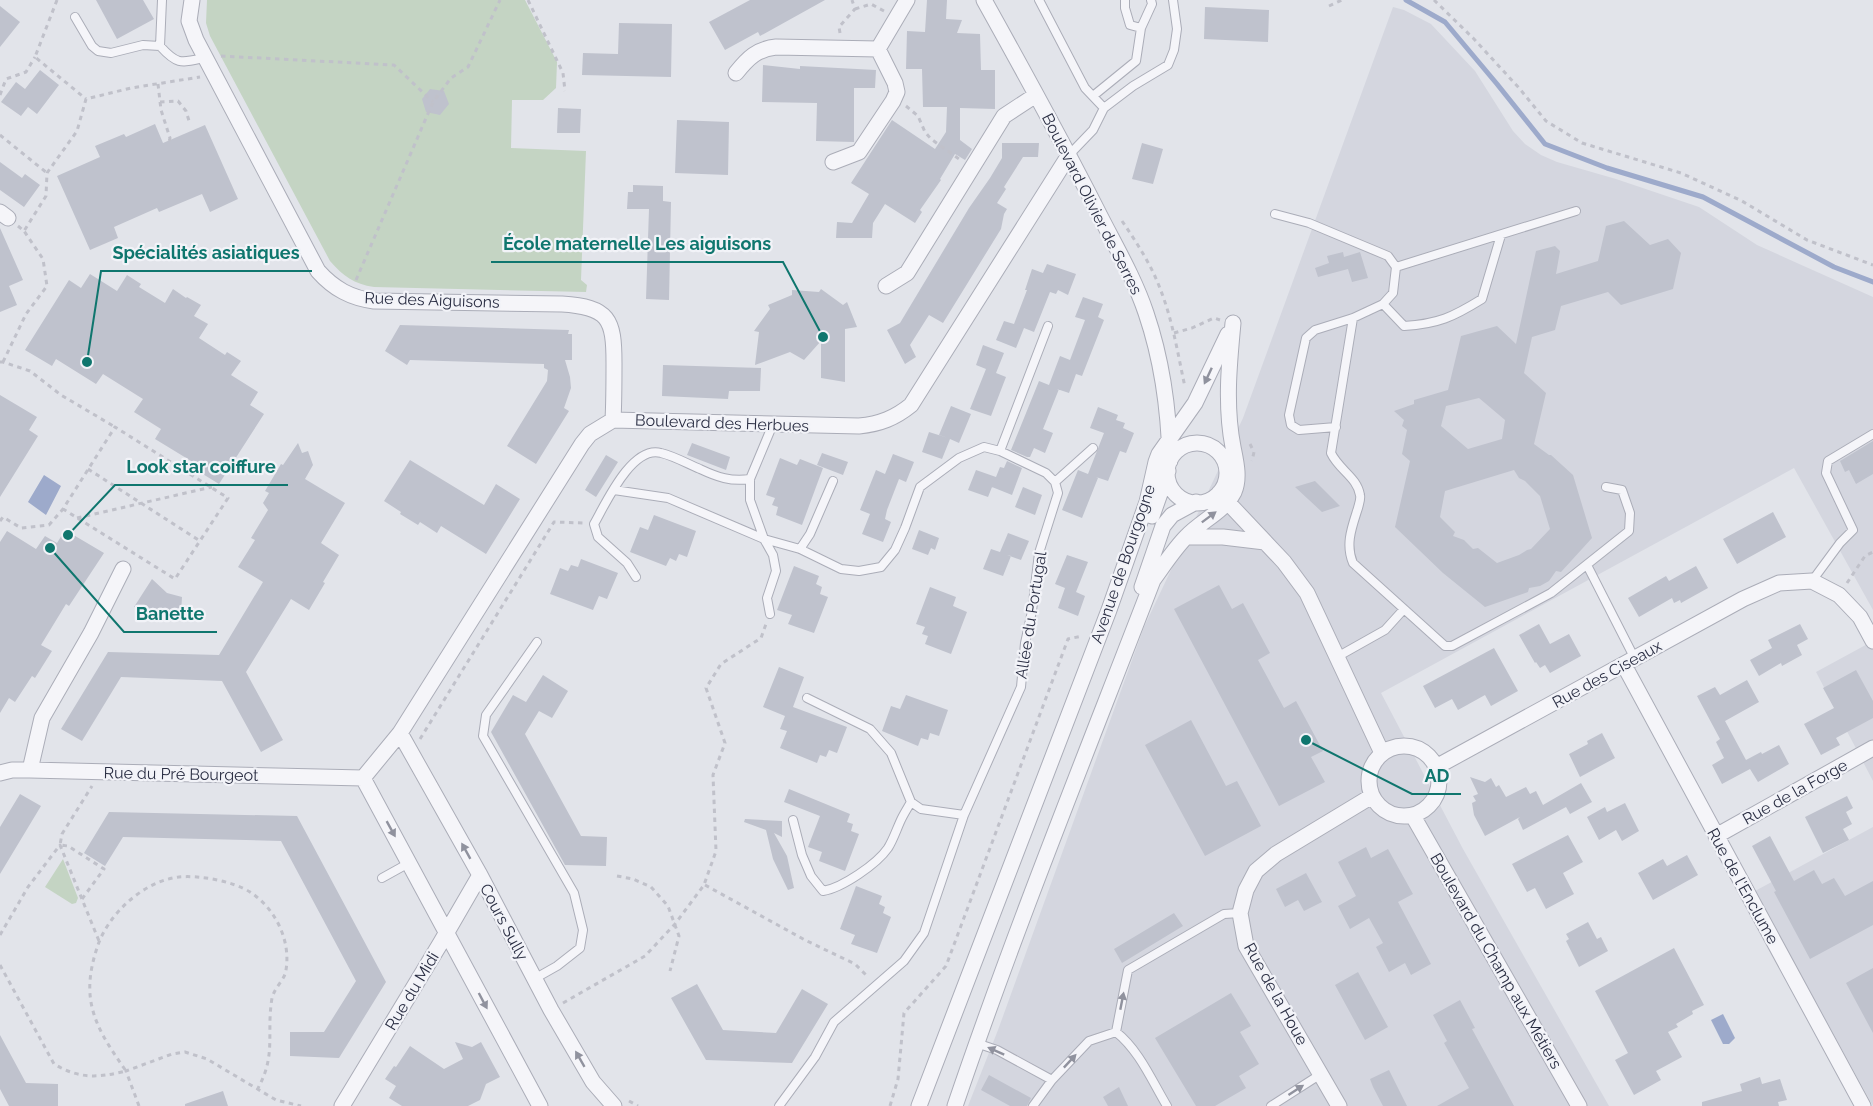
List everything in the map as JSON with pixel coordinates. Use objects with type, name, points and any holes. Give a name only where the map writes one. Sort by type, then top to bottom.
[{"type":"street","name":"Rue des Aiguisons","points":[[192,0],[189,21],[204,58],[318,271],[338,289],[350,295],[374,301],[562,304],[590,308],[603,316],[613,330],[614,420]]},
{"type":"street","points":[[878,49],[907,0]]},
{"type":"street","name":"Boulevard Olivier de Serres","points":[[984,0],[1069,155],[1135,284],[1147,315],[1159,359],[1172,431],[1169,466]]},
{"type":"street","points":[[736,73],[751,55],[764,48],[878,49]]},
{"type":"street","points":[[833,162],[859,152],[897,92],[895,83],[878,49]]},
{"type":"street","name":"Boulevard Olivier de Serres","points":[[886,286],[907,273],[1004,116],[1036,95]]},
{"type":"street","name":"Boulevard des Herbues","points":[[363,778],[400,733],[582,444],[590,435],[614,420],[847,426],[874,425],[888,420],[911,405],[1069,155]]},
{"type":"street","points":[[1195,443],[1180,449],[1169,466],[1168,480],[1172,489],[1186,501],[1196,502],[1223,497],[1234,492],[1237,468],[1228,416],[1228,371],[1233,323]]},
{"type":"street","name":"Avenue de Bourgogne","points":[[919,1106],[1109,610],[1147,502],[1159,454],[1172,431],[1196,403],[1233,323]]},
{"type":"street","points":[[1172,431],[1195,443],[1214,448],[1221,455],[1226,464],[1227,475],[1223,497]]},
{"type":"street","name":"Avenue de Bourgogne","points":[[929,1106],[1100,659],[1169,466]]},
{"type":"street","points":[[1223,497],[1284,562],[1307,593],[1382,753]]},
{"type":"street","name":"Avenue de Bourgogne","points":[[955,1106],[976,1043],[1153,580],[1186,537],[1223,497]]},
{"type":"street","name":"Avenue de Bourgogne","points":[[946,1106],[982,1003],[1163,526],[1172,515],[1196,502]]},
{"type":"street","points":[[1186,537],[1223,537],[1265,542]]},
{"type":"street","points":[[30,770],[42,718],[91,633],[123,569]]},
{"type":"street","points":[[1812,581],[1839,595],[1860,617],[1873,641]]},
{"type":"street","name":"Rue des Ciseaux","points":[[1436,767],[1743,599],[1779,583],[1812,581]]},
{"type":"street","name":"Rue de l'Enclume","points":[[1629,662],[1716,836],[1863,1106]]},
{"type":"street","name":"Cours Sully","points":[[400,733],[480,875],[551,1010],[593,1082],[614,1106]]},
{"type":"street","points":[[1406,746],[1418,749],[1429,756],[1436,767],[1439,778],[1438,791],[1433,802],[1424,811],[1413,816],[1401,817],[1389,813],[1379,806],[1372,796],[1369,785],[1374,762],[1382,753],[1394,747],[1406,746]]},
{"type":"street","name":"Rue de la Forge","points":[[1716,836],[1873,748]]},
{"type":"street","name":"Rue du Pré Bourgeot","points":[[0,773],[30,770],[363,778]]},
{"type":"street","points":[[363,778],[540,1106]]},
{"type":"street","name":"Rue de la Houe","points":[[1339,1106],[1246,946],[1240,913],[1246,890],[1256,871],[1276,854],[1372,796]]},
{"type":"street","name":"Boulevard du Champ aux Métiers","points":[[1413,816],[1579,1106]]},
{"type":"street","name":"Rue du Midi","points":[[342,1106],[480,875]]},
{"type":"lane","points":[[160,46],[162,0]]},
{"type":"lane","points":[[1039,0],[1085,88],[1104,108]]},
{"type":"lane","points":[[1125,0],[1130,25],[1141,28]]},
{"type":"lane","points":[[1093,96],[1136,61],[1141,28],[1152,4],[1151,0]]},
{"type":"lane","points":[[1069,155],[1093,130],[1104,108],[1133,86],[1168,65],[1174,50],[1177,29],[1173,0]]},
{"type":"lane","points":[[75,17],[92,46],[98,51],[111,53],[143,45],[160,46],[177,62],[204,58]]},
{"type":"lane","points":[[1396,267],[1576,211]]},
{"type":"lane","points":[[1275,214],[1309,223],[1389,256],[1396,267],[1393,293],[1383,304],[1353,318],[1315,330],[1306,338],[1289,415],[1291,425],[1299,430],[1336,427]]},
{"type":"lane","points":[[1383,304],[1404,326],[1423,325],[1449,318],[1469,307],[1482,298],[1501,235]]},
{"type":"lane","points":[[1353,318],[1331,453],[1336,464],[1356,483],[1361,497],[1350,538],[1349,553],[1353,563],[1445,646],[1452,646],[1551,593],[1629,531],[1630,513],[1622,489],[1606,487]]},
{"type":"lane","points":[[1000,451],[1048,326]]},
{"type":"lane","points":[[770,614],[767,598],[776,571],[773,555],[764,539],[750,500],[750,479],[773,424]]},
{"type":"lane","points":[[1812,581],[1840,543],[1853,530],[1826,473],[1828,461],[1873,434]]},
{"type":"lane","points":[[614,490],[668,498],[764,539],[800,549],[841,568],[859,571],[881,567],[895,550],[920,487],[959,458],[984,447],[1000,451],[1046,473],[1055,482],[1093,448]]},
{"type":"lane","points":[[636,577],[627,562],[598,537],[594,524],[624,472],[642,456],[659,452],[722,479],[740,481],[750,479]]},
{"type":"lane","points":[[800,549],[810,534],[833,481]]},
{"type":"lane","name":"Allée du Portugal","points":[[779,1106],[815,1057],[834,1022],[904,961],[924,933],[964,815],[1021,687],[1025,643],[1032,611],[1039,553],[1058,493],[1055,482]]},
{"type":"lane","points":[[1587,565],[1629,662]]},
{"type":"lane","points":[[1337,657],[1385,630],[1404,609]]},
{"type":"lane","points":[[534,979],[557,966],[580,948],[583,930],[574,893],[483,736],[486,715],[537,642]]},
{"type":"lane","points":[[807,698],[870,729],[891,753],[911,802],[921,809],[964,815]]},
{"type":"lane","points":[[793,820],[802,855],[811,876],[823,891],[830,890],[848,881],[880,857],[888,848],[911,802]]},
{"type":"lane","points":[[382,878],[409,862]]},
{"type":"lane","points":[[1116,1032],[1128,970],[1224,914],[1240,913]]},
{"type":"lane","points":[[1033,1106],[1052,1080],[1089,1041],[1116,1032]]},
{"type":"lane","points":[[1116,1032],[1133,1049],[1167,1106]]},
{"type":"lane","points":[[976,1043],[997,1050],[1052,1080]]},
{"type":"lane","points":[[1270,1106],[1321,1074]]},
{"type":"path","points":[[0,95],[6,79],[26,72],[35,57],[57,0]]},
{"type":"path","points":[[350,295],[433,102],[451,78],[468,67],[500,0]]},
{"type":"path","points":[[528,0],[563,73],[565,91]]},
{"type":"path","points":[[852,0],[855,9]]},
{"type":"path","points":[[1329,6],[1342,0]]},
{"type":"path","points":[[1434,0],[1474,39],[1546,121],[1582,143],[1681,173],[1742,201],[1807,240],[1873,265]]},
{"type":"path","points":[[843,48],[839,27],[855,9],[871,4],[896,19]]},
{"type":"path","points":[[204,58],[221,56],[393,65],[433,102]]},
{"type":"path","points":[[35,57],[86,99]]},
{"type":"path","points":[[86,99],[213,74]]},
{"type":"path","points":[[158,84],[169,142]]},
{"type":"path","points":[[895,97],[918,116],[931,139],[973,167]]},
{"type":"path","points":[[24,231],[46,196],[48,173],[77,131],[86,99]]},
{"type":"path","points":[[160,102],[178,101],[186,111],[190,124]]},
{"type":"path","points":[[0,135],[48,173]]},
{"type":"path","points":[[4,215],[24,231],[43,259],[47,286],[26,314],[2,362],[30,371],[61,394],[228,498],[175,579],[63,509]]},
{"type":"path","points":[[1174,333],[1214,318],[1233,323]]},
{"type":"path","points":[[0,520],[3,517],[21,528],[49,525],[63,509],[115,428]]},
{"type":"path","points":[[88,469],[200,540]]},
{"type":"path","points":[[77,518],[212,487]]},
{"type":"path","points":[[1839,595],[1865,556],[1873,552]]},
{"type":"path","points":[[551,1010],[645,956],[675,924],[704,885],[716,851],[713,775],[725,743],[706,688],[721,664],[761,638],[770,614]]},
{"type":"path","points":[[890,1106],[898,1079],[904,1013],[946,966],[1068,639],[1084,635]]},
{"type":"path","points":[[0,935],[28,887],[60,845],[62,834],[93,783]]},
{"type":"path","points":[[74,849],[78,842]]},
{"type":"path","points":[[60,845],[64,844],[74,849],[104,869],[82,899]]},
{"type":"path","points":[[60,845],[99,941]]},
{"type":"path","points":[[617,876],[633,879],[651,887],[668,906],[679,936],[669,971]]},
{"type":"path","points":[[139,1106],[126,1071],[102,1034],[90,999],[90,979],[99,941],[120,910],[147,888],[167,880],[188,877],[219,881],[249,891],[272,914],[282,931],[287,961],[286,972],[274,989],[269,1059],[264,1078],[257,1090]]},
{"type":"path","points":[[704,885],[805,940],[855,964],[875,986]]},
{"type":"path","points":[[0,965],[54,1064],[66,1071],[78,1075],[108,1076],[172,1054],[185,1052],[207,1059],[276,1100],[301,1106]]},
{"type":"shaded area","points":[[1393,7],[1431,24],[1475,71],[1513,131],[1525,144],[1541,155],[1699,207],[1757,245],[1873,297],[1873,610],[1794,468],[1381,693],[1463,849],[1609,1106],[968,1106],[998,1030],[1144,627],[1243,418]]},
{"type":"shaded area","points":[[1873,641],[1873,781],[1816,672]]},
{"type":"shaded area","points":[[1873,827],[1873,1106],[1755,891]]},
{"type":"green space","points":[[207,0],[525,0],[557,62],[556,88],[543,100],[512,100],[511,148],[586,151],[581,280],[587,285],[586,292],[374,287],[361,284],[344,275],[330,261],[210,36],[206,23]]},
{"type":"green space","points":[[63,859],[78,898],[76,903],[72,904],[45,887]]},
{"type":"water","points":[[44,475],[61,486],[46,515],[28,502]]},
{"type":"water","points":[[1723,1014],[1735,1038],[1729,1044],[1723,1044],[1711,1020]]},
{"type":"building","points":[[96,0],[143,0],[154,19],[117,39]]},
{"type":"building","points":[[750,0],[825,0],[760,36],[758,32],[725,50],[709,22]]},
{"type":"building","points":[[927,0],[947,0],[946,19],[962,20],[957,33],[980,34],[981,70],[995,70],[995,109],[960,108],[960,140],[972,149],[965,160],[955,154],[941,180],[920,210],[922,212],[915,223],[885,204],[873,223],[872,238],[836,238],[837,222],[852,223],[869,194],[851,183],[892,120],[935,149],[946,132],[947,107],[923,107],[922,69],[906,69],[907,31],[925,32]]},
{"type":"building","points":[[0,6],[20,22],[0,47]]},
{"type":"building","points":[[1205,7],[1269,10],[1268,42],[1204,39]]},
{"type":"building","points":[[619,23],[672,24],[671,77],[582,75],[583,53],[618,54]]},
{"type":"building","points":[[763,65],[800,69],[800,66],[876,70],[875,88],[854,88],[854,142],[816,141],[817,103],[762,102]]},
{"type":"building","points":[[40,70],[59,85],[37,114],[28,107],[21,116],[1,102],[16,82],[25,89]]},
{"type":"building","points":[[430,89],[444,91],[449,104],[440,115],[426,112],[422,99]]},
{"type":"building","points":[[558,108],[581,109],[580,133],[557,133]]},
{"type":"building","points":[[677,120],[729,122],[728,175],[675,173]]},
{"type":"building","points":[[155,124],[163,143],[205,125],[238,199],[210,212],[202,194],[159,212],[157,208],[114,227],[118,238],[90,250],[57,176],[100,157],[95,146],[124,134],[126,137]]},
{"type":"building","points":[[1002,143],[1039,143],[1038,157],[1023,157],[997,203],[1007,209],[1001,229],[943,323],[929,315],[910,345],[916,357],[905,364],[887,330],[900,323],[969,208],[990,178],[1002,158]]},
{"type":"building","points":[[1142,143],[1163,149],[1153,184],[1132,179]]},
{"type":"building","points":[[0,162],[22,178],[25,174],[40,185],[24,207],[0,190]]},
{"type":"building","points":[[633,185],[663,186],[663,201],[671,202],[669,300],[646,299],[649,209],[627,209],[628,192],[633,192]]},
{"type":"building","points":[[1624,221],[1650,245],[1668,239],[1681,253],[1673,289],[1621,305],[1608,292],[1561,306],[1555,330],[1532,337],[1524,373],[1546,393],[1534,444],[1551,455],[1573,475],[1592,538],[1561,572],[1556,571],[1549,581],[1529,588],[1528,592],[1485,607],[1443,573],[1395,527],[1410,461],[1402,454],[1407,430],[1402,426],[1404,420],[1394,411],[1414,404],[1414,400],[1448,390],[1461,336],[1497,326],[1516,344],[1536,251],[1555,246],[1560,251],[1556,274],[1598,261],[1606,226]],"holes":[[[1479,398],[1505,420],[1502,439],[1468,449],[1441,426],[1446,406]],[[1514,470],[1519,478],[1540,496],[1550,529],[1531,549],[1497,563],[1478,548],[1473,549],[1464,540],[1453,536],[1455,532],[1440,517],[1445,491]]]},
{"type":"building","points":[[0,228],[23,280],[9,286],[17,305],[0,312]]},
{"type":"building","points":[[1343,252],[1344,257],[1360,252],[1368,278],[1352,282],[1348,269],[1318,277],[1315,268],[1329,263],[1327,256]]},
{"type":"building","points":[[1047,264],[1076,274],[1068,295],[1058,290],[1056,294],[1050,292],[1034,332],[1024,328],[1016,348],[996,340],[1004,321],[1014,324],[1032,269],[1043,273]]},
{"type":"building","points":[[90,274],[117,291],[127,275],[141,284],[139,287],[165,303],[173,289],[201,305],[194,316],[208,324],[199,338],[225,355],[227,352],[241,361],[231,375],[258,392],[250,405],[264,414],[219,484],[193,468],[196,464],[155,439],[161,429],[134,412],[143,399],[103,374],[96,384],[56,359],[52,366],[25,350],[69,280],[81,288]]},
{"type":"building","points":[[821,289],[843,305],[847,302],[857,327],[845,329],[845,382],[821,378],[821,341],[804,360],[790,352],[755,365],[759,332],[754,331],[770,309],[768,305],[792,295],[792,290],[819,292]]},
{"type":"building","points":[[1083,297],[1103,304],[1098,317],[1104,320],[1082,376],[1076,374],[1069,393],[1059,390],[1043,429],[1053,433],[1045,453],[1034,448],[1030,457],[1027,457],[1011,450],[1039,381],[1049,385],[1060,356],[1070,360],[1085,320],[1075,317]]},
{"type":"building","points":[[400,325],[569,330],[568,334],[572,334],[572,360],[565,360],[571,388],[564,408],[569,411],[536,464],[507,446],[547,381],[548,370],[544,368],[544,364],[410,360],[407,365],[385,351]]},
{"type":"building","points":[[983,345],[1004,353],[996,373],[1006,377],[991,416],[970,409],[986,369],[976,365]]},
{"type":"building","points":[[663,365],[761,368],[760,391],[729,391],[728,399],[662,396]]},
{"type":"building","points":[[0,395],[37,417],[29,430],[38,436],[0,497]]},
{"type":"building","points":[[951,406],[971,414],[959,443],[950,439],[942,459],[922,452],[929,432],[948,438],[939,435]]},
{"type":"building","points":[[1098,407],[1118,415],[1116,420],[1125,423],[1123,428],[1134,433],[1126,453],[1120,451],[1108,481],[1096,477],[1098,478],[1082,518],[1062,510],[1078,470],[1088,474],[1104,433],[1090,428]]},
{"type":"building","points":[[1873,441],[1873,474],[1856,484],[1849,470],[1845,472],[1840,461]]},
{"type":"building","points":[[298,443],[302,453],[308,451],[313,465],[305,479],[345,503],[321,543],[339,555],[323,582],[325,583],[309,610],[291,599],[246,672],[283,740],[261,752],[222,681],[121,677],[82,741],[61,729],[108,652],[219,655],[263,582],[238,567],[255,540],[251,538],[268,510],[263,503],[269,493],[265,491],[281,464],[283,465]]},
{"type":"building","points":[[692,443],[730,457],[726,470],[687,455]]},
{"type":"building","points":[[822,453],[848,462],[843,475],[817,465]]},
{"type":"building","points":[[893,454],[914,462],[906,482],[899,479],[887,510],[885,519],[891,522],[883,542],[862,534],[870,514],[860,510],[876,470],[885,474]]},
{"type":"building","points":[[606,455],[618,462],[596,497],[585,490]]},
{"type":"building","points":[[780,458],[797,465],[800,459],[823,468],[802,525],[776,515],[778,507],[772,505],[775,498],[766,495]]},
{"type":"building","points":[[410,460],[484,505],[496,484],[520,499],[486,554],[441,526],[437,533],[420,522],[418,525],[384,501]]},
{"type":"building","points":[[1007,461],[1022,468],[1012,495],[992,487],[1000,467],[1004,468]]},
{"type":"building","points":[[976,470],[996,477],[988,497],[968,490]]},
{"type":"building","points":[[1315,481],[1340,506],[1322,512],[1295,487]]},
{"type":"building","points":[[1023,487],[1042,495],[1035,515],[1015,507]]},
{"type":"building","points":[[1773,512],[1786,537],[1737,564],[1723,539]]},
{"type":"building","points":[[654,515],[696,531],[687,557],[679,554],[676,561],[670,558],[666,566],[630,552],[640,527],[648,530]]},
{"type":"building","points":[[65,530],[104,553],[69,606],[66,604],[41,645],[52,651],[35,678],[32,676],[15,702],[9,698],[0,713],[0,542],[7,531],[36,549],[45,536],[57,543]]},
{"type":"building","points":[[919,530],[939,538],[935,550],[931,548],[928,555],[912,549]]},
{"type":"building","points":[[1008,533],[1029,541],[1021,560],[1011,556],[1003,576],[983,569],[991,549],[1000,552]]},
{"type":"building","points":[[1067,555],[1088,562],[1076,592],[1085,596],[1078,616],[1058,608],[1065,588],[1055,584]]},
{"type":"building","points":[[581,559],[618,573],[607,599],[599,596],[593,610],[550,594],[560,568],[568,571],[571,565],[578,567]]},
{"type":"building","points":[[794,566],[819,576],[816,584],[822,587],[820,594],[828,597],[814,633],[788,624],[792,615],[777,610]]},
{"type":"building","points":[[1696,566],[1708,588],[1681,603],[1680,600],[1674,603],[1672,598],[1639,617],[1628,598],[1666,576],[1669,581]]},
{"type":"building","points":[[152,579],[167,593],[182,597],[181,613],[160,613],[134,607]]},
{"type":"building","points":[[1219,585],[1232,609],[1243,603],[1270,653],[1258,660],[1284,708],[1296,701],[1323,751],[1311,757],[1325,782],[1279,806],[1174,609]]},
{"type":"building","points":[[930,587],[956,597],[953,606],[967,612],[951,654],[925,644],[928,636],[922,634],[925,627],[916,624]]},
{"type":"building","points":[[1539,624],[1550,644],[1569,634],[1581,656],[1550,673],[1545,665],[1540,668],[1519,635]]},
{"type":"building","points":[[1800,624],[1808,639],[1797,645],[1802,655],[1782,666],[1781,663],[1759,676],[1750,660],[1772,648],[1768,640]]},
{"type":"building","points":[[1494,648],[1518,691],[1491,706],[1485,695],[1458,710],[1452,699],[1435,708],[1423,686]]},
{"type":"building","points":[[779,667],[804,677],[793,707],[847,727],[837,753],[829,750],[826,757],[820,755],[817,763],[780,748],[787,731],[780,729],[785,716],[763,707]]},
{"type":"building","points":[[1856,670],[1873,701],[1873,718],[1836,738],[1840,745],[1821,755],[1804,724],[1834,708],[1823,688]]},
{"type":"building","points":[[543,675],[568,691],[552,718],[539,711],[525,734],[581,836],[607,837],[606,866],[565,865],[491,732],[513,695],[526,702]]},
{"type":"building","points":[[1747,680],[1759,702],[1725,721],[1746,760],[1779,745],[1789,764],[1758,782],[1750,769],[1722,784],[1712,765],[1724,758],[1716,742],[1720,739],[1697,696],[1715,687],[1720,695]]},
{"type":"building","points":[[906,695],[948,710],[939,736],[930,733],[928,740],[921,738],[918,746],[882,731],[891,706],[900,709]]},
{"type":"building","points":[[1191,720],[1226,786],[1237,781],[1261,826],[1205,856],[1145,745]]},
{"type":"building","points":[[1602,733],[1615,758],[1580,777],[1569,754]]},
{"type":"building","points":[[1470,777],[1485,782],[1491,778],[1496,787],[1499,785],[1506,797],[1526,787],[1530,794],[1536,791],[1543,805],[1581,783],[1592,802],[1570,814],[1566,807],[1523,830],[1518,819],[1520,817],[1485,836],[1474,815],[1472,803],[1476,801],[1473,796],[1478,794]]},
{"type":"building","points":[[789,789],[850,814],[847,822],[853,824],[851,831],[859,834],[845,871],[819,861],[822,852],[808,847],[820,816],[784,802]]},
{"type":"building","points":[[20,794],[41,806],[0,874],[0,827]]},
{"type":"building","points":[[1847,796],[1853,808],[1846,812],[1852,824],[1843,829],[1849,840],[1823,853],[1805,817]]},
{"type":"building","points":[[1625,803],[1639,831],[1622,841],[1616,830],[1599,840],[1587,817],[1605,807],[1607,812]]},
{"type":"building","points":[[109,812],[297,816],[386,982],[339,1058],[290,1056],[290,1032],[324,1032],[356,981],[281,841],[123,837],[105,866],[84,853]]},
{"type":"building","points":[[745,819],[782,821],[782,837],[774,833],[787,856],[794,888],[788,890],[773,859],[766,830],[744,822]]},
{"type":"building","points":[[1568,835],[1583,862],[1563,873],[1574,894],[1546,909],[1535,888],[1527,892],[1512,864]]},
{"type":"building","points":[[1770,836],[1794,881],[1814,870],[1822,884],[1834,878],[1845,896],[1873,881],[1873,925],[1810,959],[1752,846]]},
{"type":"building","points":[[1366,847],[1371,858],[1388,849],[1413,894],[1398,902],[1431,964],[1411,975],[1405,963],[1389,972],[1376,947],[1383,943],[1369,918],[1350,929],[1338,906],[1356,896],[1338,862]]},
{"type":"building","points":[[1687,855],[1698,875],[1653,900],[1638,873],[1663,859],[1667,866]]},
{"type":"building","points":[[1306,873],[1322,902],[1304,911],[1298,900],[1285,907],[1276,889]]},
{"type":"building","points":[[856,886],[882,896],[879,904],[885,907],[883,913],[891,917],[877,953],[851,944],[855,935],[840,929]]},
{"type":"building","points":[[1174,913],[1183,926],[1122,963],[1114,949]]},
{"type":"building","points":[[1588,922],[1597,939],[1601,937],[1608,951],[1579,967],[1566,941],[1569,939],[1566,934]]},
{"type":"building","points":[[1674,948],[1704,1005],[1692,1011],[1693,1014],[1676,1024],[1678,1027],[1668,1032],[1682,1057],[1656,1071],[1661,1080],[1634,1095],[1615,1060],[1628,1053],[1595,991]]},
{"type":"building","points":[[1873,968],[1873,1033],[1846,983]]},
{"type":"building","points":[[1358,972],[1388,1027],[1365,1040],[1335,985]]},
{"type":"building","points":[[697,984],[723,1030],[776,1033],[802,989],[828,1004],[792,1063],[706,1060],[671,998]]},
{"type":"building","points":[[1231,993],[1251,1026],[1240,1032],[1259,1064],[1239,1076],[1246,1088],[1215,1106],[1196,1106],[1155,1038]]},
{"type":"building","points":[[1460,1000],[1475,1028],[1472,1029],[1514,1106],[1437,1106],[1469,1088],[1444,1043],[1447,1041],[1433,1015]]},
{"type":"building","points":[[0,1035],[26,1083],[58,1084],[58,1106],[9,1106],[0,1089]]},
{"type":"building","points":[[455,1042],[472,1047],[481,1042],[500,1077],[486,1084],[480,1100],[468,1106],[402,1106],[389,1098],[396,1086],[385,1079],[410,1046],[444,1069],[463,1059]]},
{"type":"building","points":[[1389,1070],[1407,1106],[1383,1106],[1373,1087],[1370,1079]]},
{"type":"building","points":[[989,1075],[1031,1098],[1027,1106],[1010,1106],[981,1090]]},
{"type":"building","points":[[1760,1077],[1762,1084],[1780,1079],[1787,1100],[1778,1102],[1779,1106],[1702,1106],[1702,1102],[1742,1091],[1740,1084]]},
{"type":"building","points":[[1119,1087],[1128,1106],[1108,1106],[1103,1097]]},
{"type":"building","points":[[223,1091],[228,1106],[185,1106],[185,1104]]},
{"type":"waterway","points":[[1406,0],[1445,22],[1545,144],[1607,168],[1703,197],[1834,267],[1873,282]]},
{"type":"place","name":"École maternelle Les aiguisons","points":[[823,337]]},
{"type":"place","name":"Spécialités asiatiques","points":[[87,362]]},
{"type":"place","name":"Look star coiffure","points":[[68,535]]},
{"type":"place","name":"Banette","points":[[50,548]]},
{"type":"place","name":"AD","points":[[1306,740]]}]
